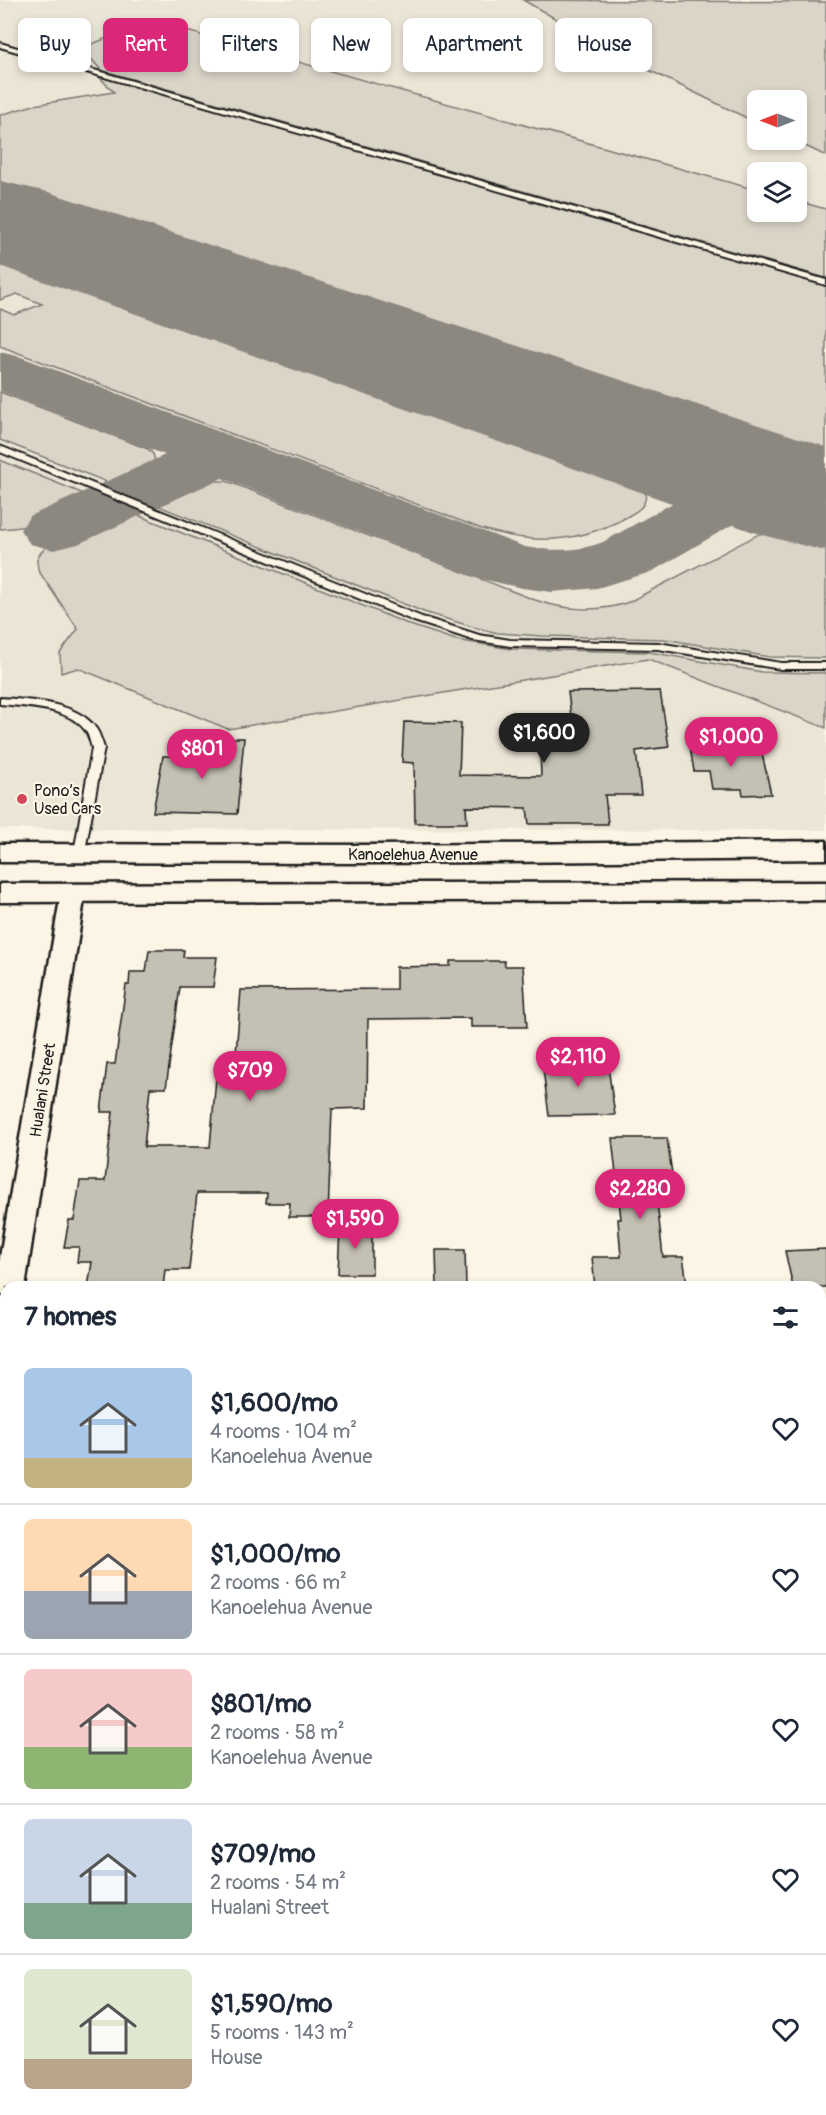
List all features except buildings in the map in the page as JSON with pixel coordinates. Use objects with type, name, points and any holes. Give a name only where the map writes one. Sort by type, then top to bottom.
[{"type":"highway","name":"Kanoelehua Avenue","points":[[0,853],[375,854],[826,850]]},
{"type":"highway","points":[[0,893],[826,891]]},
{"type":"street","name":"Hualani Street","points":[[11,1281],[73,893]]},
{"type":"lane","points":[[0,45],[826,283]]},
{"type":"lane","points":[[0,449],[418,620],[477,639],[545,644],[684,648],[773,665],[826,666]]},
{"type":"lane","points":[[0,701],[45,705],[74,716],[92,731],[98,748],[80,853]]},
{"type":"shaded area","points":[[0,0],[826,0],[826,830],[0,829]]},
{"type":"shaded area","points":[[523,0],[826,2],[826,156],[807,147],[807,90],[747,90],[747,118],[652,72],[652,18],[555,18]]},
{"type":"shaded area","points":[[188,31],[200,35],[200,72],[299,72],[299,62],[311,66],[311,72],[334,72],[747,187],[747,222],[807,222],[807,204],[826,209],[826,278],[108,72],[188,72]]},
{"type":"shaded area","points":[[103,40],[103,71],[91,59],[91,44]]},
{"type":"shaded area","points":[[91,70],[826,280],[826,456],[547,368],[0,182],[0,115],[34,105],[114,92],[99,77],[81,72],[91,72]]},
{"type":"shaded area","points":[[0,261],[635,481],[646,493],[646,498],[639,509],[623,519],[571,537],[536,539],[482,529],[0,346],[0,309],[14,315],[42,304],[17,294],[0,300]]},
{"type":"shaded area","points":[[0,392],[148,449],[153,454],[157,467],[153,474],[122,488],[0,440]]},
{"type":"shaded area","points":[[0,460],[99,500],[39,523],[0,529]]},
{"type":"shaded area","points":[[226,481],[237,485],[535,600],[582,609],[606,608],[629,602],[826,499],[826,658],[770,657],[664,639],[498,633],[424,612],[141,499],[171,486]]},
{"type":"shaded area","points":[[125,510],[413,626],[456,640],[511,649],[649,652],[762,672],[826,673],[826,728],[648,659],[228,729],[78,668],[61,673],[60,653],[78,629],[38,570],[37,560],[41,552],[61,537]]},
{"type":"taxiway","points":[[0,233],[58,242]]},
{"type":"taxiway","points":[[0,370],[220,454]]},
{"type":"taxiway","points":[[54,530],[220,454]]},
{"type":"taxiway","points":[[220,454],[506,564],[552,571],[582,570],[627,557],[762,480]]},
{"type":"runway","points":[[0,221],[821,500]]},
{"type":"place","name":"Pono’s Used Cars","points":[[22,799]]}]
